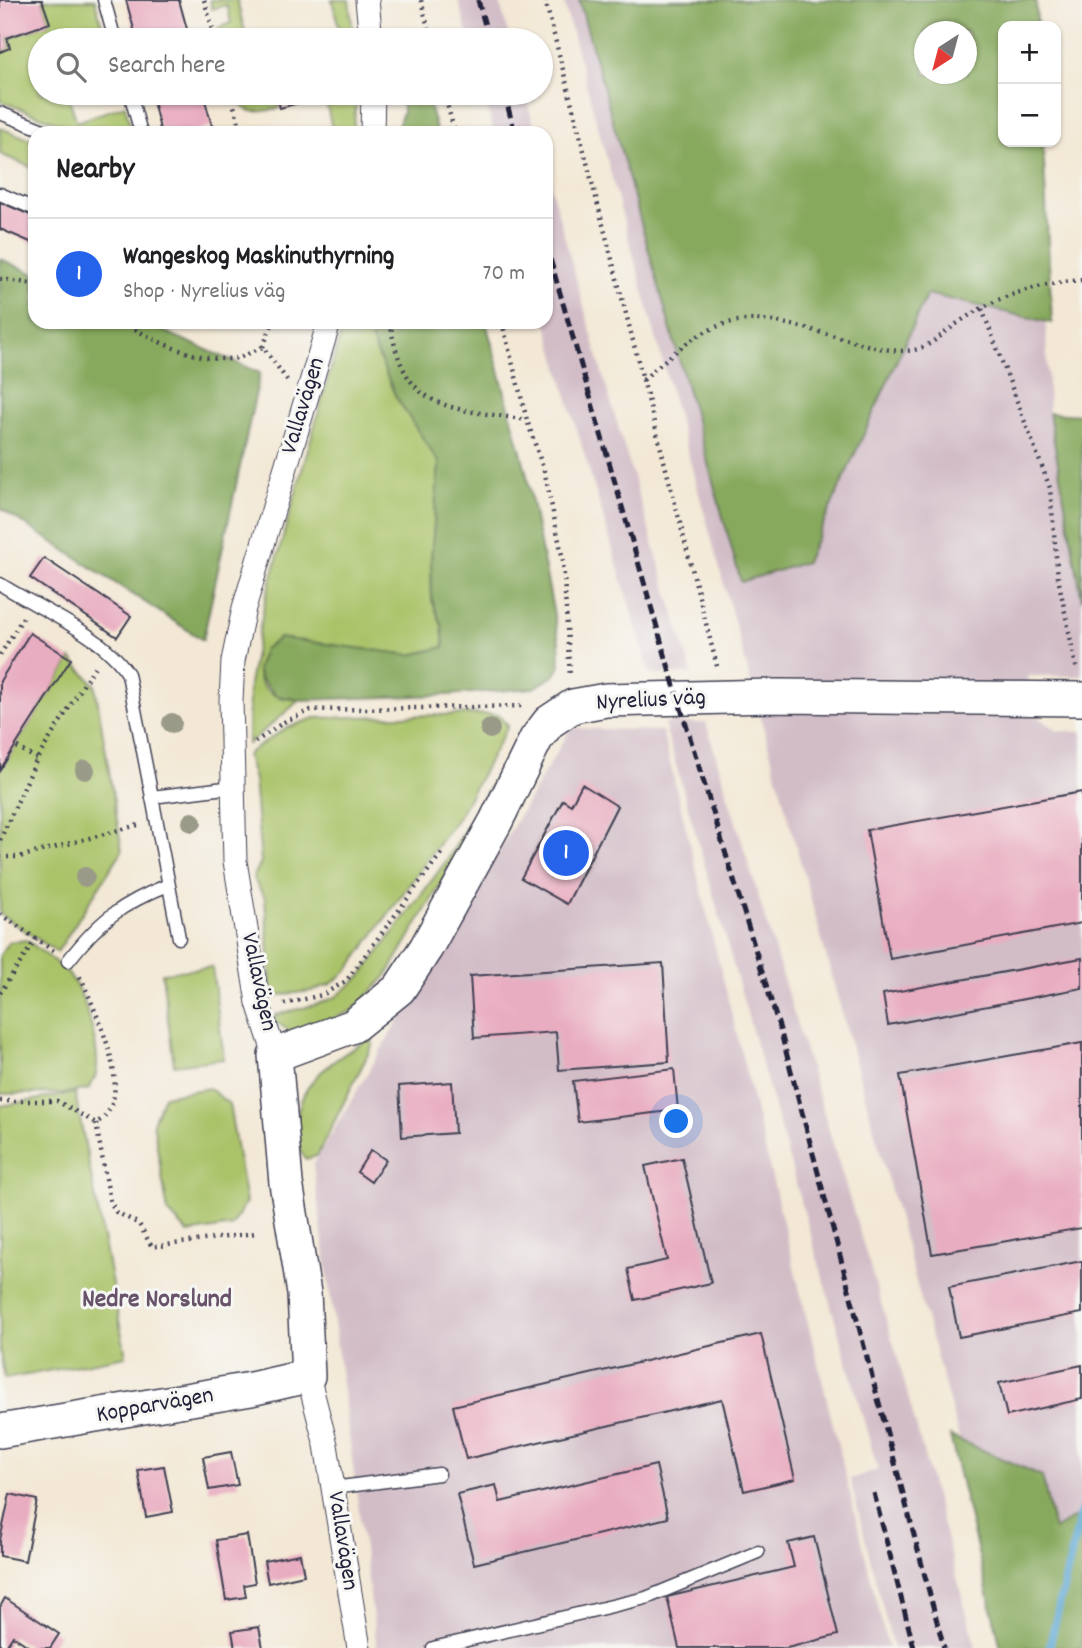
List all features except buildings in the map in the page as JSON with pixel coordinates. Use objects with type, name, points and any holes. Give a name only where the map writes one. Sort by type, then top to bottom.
[{"type":"street","points":[[367,0],[370,28]]},
{"type":"street","points":[[372,126],[373,105]]},
{"type":"street","name":"Vallavägen","points":[[327,329],[241,622],[233,661],[232,758],[235,860],[261,1010],[275,1055],[286,1183],[305,1305],[308,1376],[324,1434],[359,1648]]},
{"type":"street","name":"Nyrelius väg","points":[[275,1055],[353,1026],[398,989],[426,948],[496,821],[536,739],[549,722],[573,706],[606,700],[1081,691]]},
{"type":"street","name":"Kopparvägen","points":[[0,1431],[251,1389],[308,1376]]},
{"type":"lane","points":[[104,0],[112,28]]},
{"type":"lane","points":[[133,105],[139,126]]},
{"type":"lane","points":[[0,113],[33,126]]},
{"type":"lane","points":[[0,194],[28,206]]},
{"type":"lane","points":[[0,584],[105,647],[128,674],[179,938]]},
{"type":"lane","points":[[152,797],[233,788]]},
{"type":"lane","points":[[68,961],[92,930],[113,911],[168,885]]},
{"type":"lane","points":[[333,1488],[439,1474]]},
{"type":"lane","points":[[432,1648],[646,1598],[758,1552]]},
{"type":"path","points":[[204,0],[212,28]]},
{"type":"path","points":[[421,0],[428,28]]},
{"type":"path","points":[[545,0],[552,28]]},
{"type":"path","points":[[553,31],[719,675]]},
{"type":"path","points":[[234,105],[240,126]]},
{"type":"path","points":[[447,105],[453,126]]},
{"type":"path","points":[[0,279],[28,283]]},
{"type":"path","points":[[643,380],[688,340],[724,322],[759,320],[788,323],[869,346],[907,351],[918,349],[940,338],[958,322],[1020,291],[1082,280]]},
{"type":"path","points":[[982,309],[1050,488],[1058,578],[1081,691]]},
{"type":"path","points":[[135,329],[158,342],[190,354],[237,358],[263,347],[270,329]]},
{"type":"path","points":[[392,329],[405,377],[426,397],[460,409],[527,421]]},
{"type":"path","points":[[504,329],[527,421],[545,474],[563,560],[571,681],[582,681]]},
{"type":"path","points":[[263,347],[305,402]]},
{"type":"path","points":[[0,655],[31,604]]},
{"type":"path","points":[[0,840],[37,759],[105,647]]},
{"type":"path","points":[[232,758],[284,722],[311,710],[539,704]]},
{"type":"path","points":[[17,747],[37,759]]},
{"type":"path","points":[[0,857],[19,857],[156,820]]},
{"type":"path","points":[[261,1010],[322,995],[346,981],[446,845]]},
{"type":"path","points":[[0,914],[68,961],[83,982],[113,1070],[112,1105],[104,1118],[96,1123]]},
{"type":"path","points":[[0,993],[36,938]]},
{"type":"path","points":[[0,1101],[57,1101],[96,1123]]},
{"type":"path","points":[[96,1123],[110,1201],[116,1212],[139,1224],[152,1247],[255,1233]]},
{"type":"shaded area","points":[[458,0],[499,0],[507,28],[466,28]]},
{"type":"shaded area","points":[[563,0],[1033,0],[1009,21],[998,21],[998,147],[1039,147],[1049,413],[1082,600],[1082,676],[1027,676],[1034,714],[1057,731],[1082,732],[1082,1648],[1017,1648]]},
{"type":"shaded area","points":[[486,105],[528,105],[534,126],[492,126]]},
{"type":"shaded area","points":[[553,195],[603,376],[692,674],[650,674],[548,329],[553,329]]},
{"type":"shaded area","points":[[664,723],[706,723],[898,1359],[976,1648],[893,1648],[850,1479],[878,1470]]},
{"type":"shaded area","points":[[571,728],[662,731],[888,1648],[377,1648],[313,1165]]},
{"type":"green space","points":[[42,0],[95,0],[103,28],[36,28],[50,23]]},
{"type":"green space","points":[[210,0],[237,0],[244,28],[218,28],[231,23],[227,5],[212,9]]},
{"type":"green space","points":[[332,0],[349,0],[352,28],[339,28]]},
{"type":"green space","points":[[579,0],[1036,0],[1037,21],[998,21],[998,147],[1043,147],[1052,323],[927,294],[806,562],[741,582]]},
{"type":"green space","points":[[28,31],[28,105],[71,105],[77,122],[125,105],[130,126],[66,126],[0,101],[0,52],[10,48],[7,38]]},
{"type":"green space","points":[[241,105],[279,105],[280,108],[255,112]]},
{"type":"green space","points":[[327,105],[356,105],[354,126],[331,126]]},
{"type":"green space","points":[[403,105],[429,105],[435,126],[398,126]]},
{"type":"green space","points":[[0,128],[28,138],[28,166],[0,154]]},
{"type":"green space","points":[[0,259],[28,271],[28,329],[159,329],[260,373],[203,640],[0,508]]},
{"type":"green space","points":[[342,329],[367,329],[396,397],[439,463],[431,560],[432,600],[442,626],[444,647],[411,655],[279,638],[265,651],[258,667],[258,675],[267,690],[277,696],[300,700],[248,744],[249,684],[265,601]]},
{"type":"green space","points":[[367,329],[488,329],[526,471],[559,641],[560,666],[555,675],[534,688],[447,695],[300,700],[277,696],[261,680],[257,669],[264,649],[280,638],[411,655],[444,647],[442,626],[432,600],[431,560],[439,463],[396,397]]},
{"type":"green space","points":[[1049,413],[1082,415],[1082,600]]},
{"type":"green space","points":[[71,659],[95,685],[122,851],[57,952],[0,914],[0,770]]},
{"type":"green space","points":[[498,715],[508,726],[460,814],[348,970],[331,984],[311,991],[272,996],[265,898],[253,878],[261,862],[254,780],[247,756],[286,728],[315,718]]},
{"type":"green space","points":[[520,734],[482,813],[386,977],[352,1011],[294,1034],[275,1021],[275,1015],[336,997],[362,975],[449,857]]},
{"type":"green space","points":[[27,940],[65,970],[81,995],[96,1051],[96,1074],[89,1089],[67,1093],[0,1094],[0,955],[9,942]]},
{"type":"green space","points":[[212,967],[224,1059],[174,1065],[162,973]]},
{"type":"green space","points":[[372,1037],[373,1044],[317,1156],[306,1159],[299,1149],[297,1129],[302,1097],[320,1073]]},
{"type":"green space","points":[[209,1088],[229,1104],[246,1202],[232,1226],[188,1233],[168,1212],[153,1122],[164,1096]]},
{"type":"green space","points":[[75,1093],[126,1356],[5,1379],[0,1353],[0,1106]]},
{"type":"green space","points":[[950,1436],[1042,1476],[1054,1530],[1082,1513],[1082,1648],[1001,1648]]},
{"type":"waterway","points":[[1049,1648],[1082,1509]]},
{"type":"railway","points":[[478,0],[486,28]]},
{"type":"railway","points":[[507,105],[513,126]]},
{"type":"railway","points":[[553,269],[675,689],[781,1033],[944,1648]]},
{"type":"railway","points":[[874,1493],[914,1648]]},
{"type":"place","name":"Wangeskog Maskinuthyrning","points":[[566,853]]},
{"type":"district","name":"Nedre Norslund","points":[[157,1300]]}]
